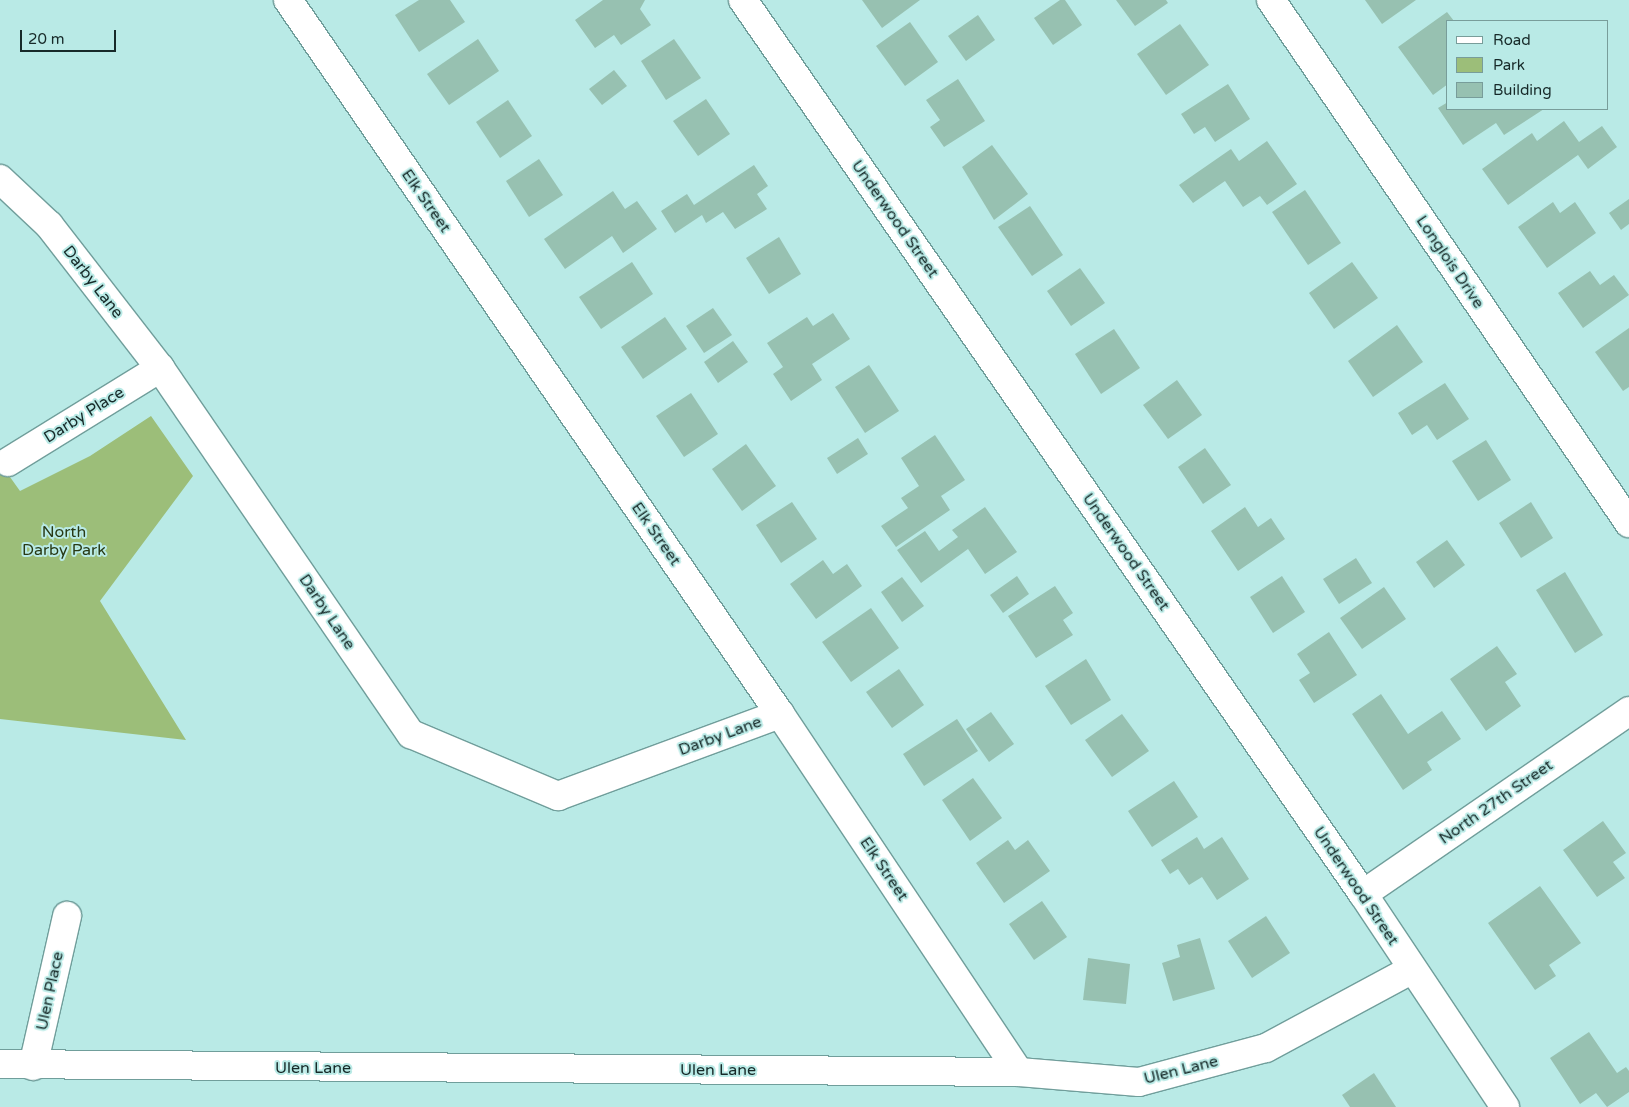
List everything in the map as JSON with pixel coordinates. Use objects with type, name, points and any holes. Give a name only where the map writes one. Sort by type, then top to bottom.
[{"type":"street","name":"Elk Street","points":[[288,0],[780,714],[1019,1072]]},
{"type":"street","name":"Underwood Street","points":[[744,0],[1363,894],[1411,970],[1505,1107]]},
{"type":"street","name":"Longlois Drive","points":[[1271,0],[1629,523]]},
{"type":"street","name":"Darby Lane","points":[[0,179],[49,224],[160,368],[411,734],[558,796],[780,714]]},
{"type":"street","name":"Darby Place","points":[[8,462],[160,368]]},
{"type":"street","name":"North 27th Street","points":[[1363,894],[1629,711]]},
{"type":"street","name":"Ulen Place","points":[[34,1066],[67,916]]},
{"type":"street","name":"Ulen Lane","points":[[0,1064],[34,1066],[1019,1072],[1139,1082],[1266,1048],[1411,970]]},
{"type":"green space","name":"North Darby Park","points":[[151,416],[193,476],[100,601],[186,740],[0,719],[0,463],[20,491],[90,456]]},
{"type":"building","points":[[419,0],[450,0],[465,22],[419,52],[395,15]]},
{"type":"building","points":[[603,0],[645,0],[640,9],[651,25],[621,45],[614,35],[595,48],[575,20]]},
{"type":"building","points":[[862,0],[920,0],[882,28]]},
{"type":"building","points":[[1060,0],[1065,0],[1082,25],[1053,45],[1034,18]]},
{"type":"building","points":[[1116,0],[1166,0],[1168,3],[1135,26]]},
{"type":"building","points":[[1365,0],[1416,0],[1382,24]]},
{"type":"building","points":[[1447,12],[1453,20],[1446,20],[1446,85],[1433,95],[1398,47]]},
{"type":"building","points":[[978,15],[995,40],[966,61],[948,36]]},
{"type":"building","points":[[910,22],[938,62],[905,86],[876,46]]},
{"type":"building","points":[[1180,24],[1209,65],[1166,95],[1137,54]]},
{"type":"building","points":[[478,39],[499,71],[449,105],[427,74]]},
{"type":"building","points":[[674,39],[701,78],[666,100],[641,61]]},
{"type":"building","points":[[614,70],[627,86],[602,105],[589,89]]},
{"type":"building","points":[[958,79],[985,121],[944,147],[930,127],[940,120],[926,100]]},
{"type":"building","points":[[1228,84],[1250,119],[1215,142],[1205,127],[1194,134],[1181,114]]},
{"type":"building","points":[[706,99],[730,134],[698,156],[673,121]]},
{"type":"building","points":[[508,100],[532,136],[500,158],[476,122]]},
{"type":"building","points":[[1446,103],[1446,110],[1542,110],[1504,135],[1496,123],[1463,145],[1438,108]]},
{"type":"building","points":[[1564,121],[1579,142],[1602,126],[1617,147],[1588,169],[1578,155],[1508,205],[1482,169],[1532,133],[1537,141]]},
{"type":"building","points":[[1267,141],[1297,184],[1267,205],[1260,196],[1243,207],[1225,181],[1193,203],[1179,185],[1231,149],[1239,161]]},
{"type":"building","points":[[992,145],[1028,194],[994,220],[962,167]]},
{"type":"building","points":[[539,159],[563,195],[529,217],[506,181]]},
{"type":"building","points":[[754,165],[768,186],[757,194],[767,209],[735,229],[723,212],[706,223],[702,215],[675,233],[661,211],[687,194],[694,205]]},
{"type":"building","points":[[1305,190],[1341,243],[1308,265],[1272,212]]},
{"type":"building","points":[[613,191],[625,209],[637,201],[657,229],[623,253],[612,236],[565,269],[544,239]]},
{"type":"building","points":[[1629,199],[1629,224],[1621,230],[1609,213]]},
{"type":"building","points":[[1553,202],[1560,213],[1575,202],[1596,233],[1547,268],[1518,227]]},
{"type":"building","points":[[1030,206],[1063,255],[1032,276],[998,227]]},
{"type":"building","points":[[779,237],[801,274],[769,294],[746,258]]},
{"type":"building","points":[[632,262],[653,294],[601,329],[579,297]]},
{"type":"building","points":[[1352,262],[1378,298],[1334,329],[1309,293]]},
{"type":"building","points":[[1080,268],[1105,303],[1071,326],[1047,291]]},
{"type":"building","points":[[1590,271],[1600,285],[1614,275],[1629,295],[1583,328],[1558,293]]},
{"type":"building","points":[[713,308],[732,335],[704,353],[686,326]]},
{"type":"building","points":[[833,313],[850,339],[812,364],[822,380],[791,401],[773,374],[783,367],[767,343],[807,317],[813,326]]},
{"type":"building","points":[[665,317],[687,349],[643,379],[621,347]]},
{"type":"building","points":[[1397,325],[1423,362],[1373,397],[1348,361]]},
{"type":"building","points":[[1629,328],[1629,387],[1623,391],[1595,352]]},
{"type":"building","points":[[1114,329],[1140,368],[1101,394],[1075,354]]},
{"type":"building","points":[[733,341],[748,362],[718,383],[704,362]]},
{"type":"building","points":[[869,365],[899,411],[865,433],[835,387]]},
{"type":"building","points":[[1177,380],[1202,415],[1168,439],[1143,405]]},
{"type":"building","points":[[1445,383],[1469,419],[1437,440],[1427,425],[1412,435],[1398,413]]},
{"type":"building","points":[[691,393],[718,434],[684,457],[656,416]]},
{"type":"building","points":[[935,435],[965,480],[941,496],[950,510],[896,547],[881,526],[908,508],[901,498],[919,486],[901,458]]},
{"type":"building","points":[[858,438],[868,454],[837,474],[827,458]]},
{"type":"building","points":[[1486,440],[1511,480],[1478,501],[1452,461]]},
{"type":"building","points":[[746,444],[776,486],[742,511],[712,469]]},
{"type":"building","points":[[1205,448],[1231,485],[1203,504],[1178,467]]},
{"type":"building","points":[[792,502],[817,539],[781,563],[756,525]]},
{"type":"building","points":[[1531,502],[1553,538],[1521,558],[1499,523]]},
{"type":"building","points":[[985,507],[1017,552],[985,574],[968,549],[921,583],[897,550],[925,531],[939,551],[958,537],[952,530]]},
{"type":"building","points":[[1245,507],[1258,527],[1271,518],[1285,539],[1238,571],[1211,531]]},
{"type":"building","points":[[1447,540],[1465,565],[1434,588],[1416,562]]},
{"type":"building","points":[[1356,558],[1372,583],[1339,604],[1323,579]]},
{"type":"building","points":[[823,560],[833,574],[847,564],[862,586],[816,619],[790,584]]},
{"type":"building","points":[[1565,572],[1603,635],[1575,653],[1536,590]]},
{"type":"building","points":[[1017,576],[1029,594],[1003,613],[990,595]]},
{"type":"building","points":[[1282,576],[1305,612],[1273,633],[1250,597]]},
{"type":"building","points":[[902,577],[924,606],[902,622],[881,592]]},
{"type":"building","points":[[1055,586],[1073,613],[1063,620],[1073,635],[1036,658],[1008,616]]},
{"type":"building","points":[[1384,587],[1406,619],[1362,649],[1340,618]]},
{"type":"building","points":[[871,608],[899,648],[851,682],[822,642]]},
{"type":"building","points":[[1329,632],[1357,675],[1314,703],[1299,680],[1310,673],[1297,654]]},
{"type":"building","points":[[1497,646],[1517,674],[1505,682],[1521,706],[1486,731],[1450,679]]},
{"type":"building","points":[[1086,659],[1111,700],[1071,725],[1045,686]]},
{"type":"building","points":[[899,669],[924,705],[892,728],[866,692]]},
{"type":"building","points":[[1381,694],[1408,734],[1442,711],[1461,739],[1427,762],[1432,770],[1403,790],[1352,714]]},
{"type":"building","points":[[991,712],[1014,744],[989,762],[966,729]]},
{"type":"building","points":[[1122,714],[1149,751],[1112,777],[1085,740]]},
{"type":"building","points":[[957,719],[978,751],[924,786],[903,754]]},
{"type":"building","points":[[973,778],[1002,818],[970,841],[942,800]]},
{"type":"building","points":[[1174,781],[1198,817],[1152,847],[1128,811]]},
{"type":"building","points":[[1603,821],[1626,853],[1613,862],[1625,878],[1597,897],[1563,850]]},
{"type":"building","points":[[1197,837],[1204,849],[1222,837],[1249,879],[1217,900],[1202,877],[1189,885],[1178,869],[1170,874],[1161,860]]},
{"type":"building","points":[[1008,840],[1015,850],[1028,840],[1050,871],[1004,903],[976,863]]},
{"type":"building","points":[[1540,886],[1581,943],[1549,965],[1556,976],[1535,990],[1488,923]]},
{"type":"building","points":[[1042,901],[1067,937],[1034,960],[1009,924]]},
{"type":"building","points":[[1266,916],[1290,953],[1252,978],[1228,941]]},
{"type":"building","points":[[1200,938],[1215,989],[1173,1001],[1162,963],[1180,957],[1177,945]]},
{"type":"building","points":[[1088,958],[1130,964],[1126,1004],[1083,1000]]},
{"type":"building","points":[[1589,1032],[1617,1073],[1626,1067],[1629,1071],[1629,1092],[1607,1107],[1596,1093],[1580,1104],[1550,1058]]},
{"type":"building","points":[[1374,1073],[1396,1107],[1350,1107],[1342,1095]]}]
